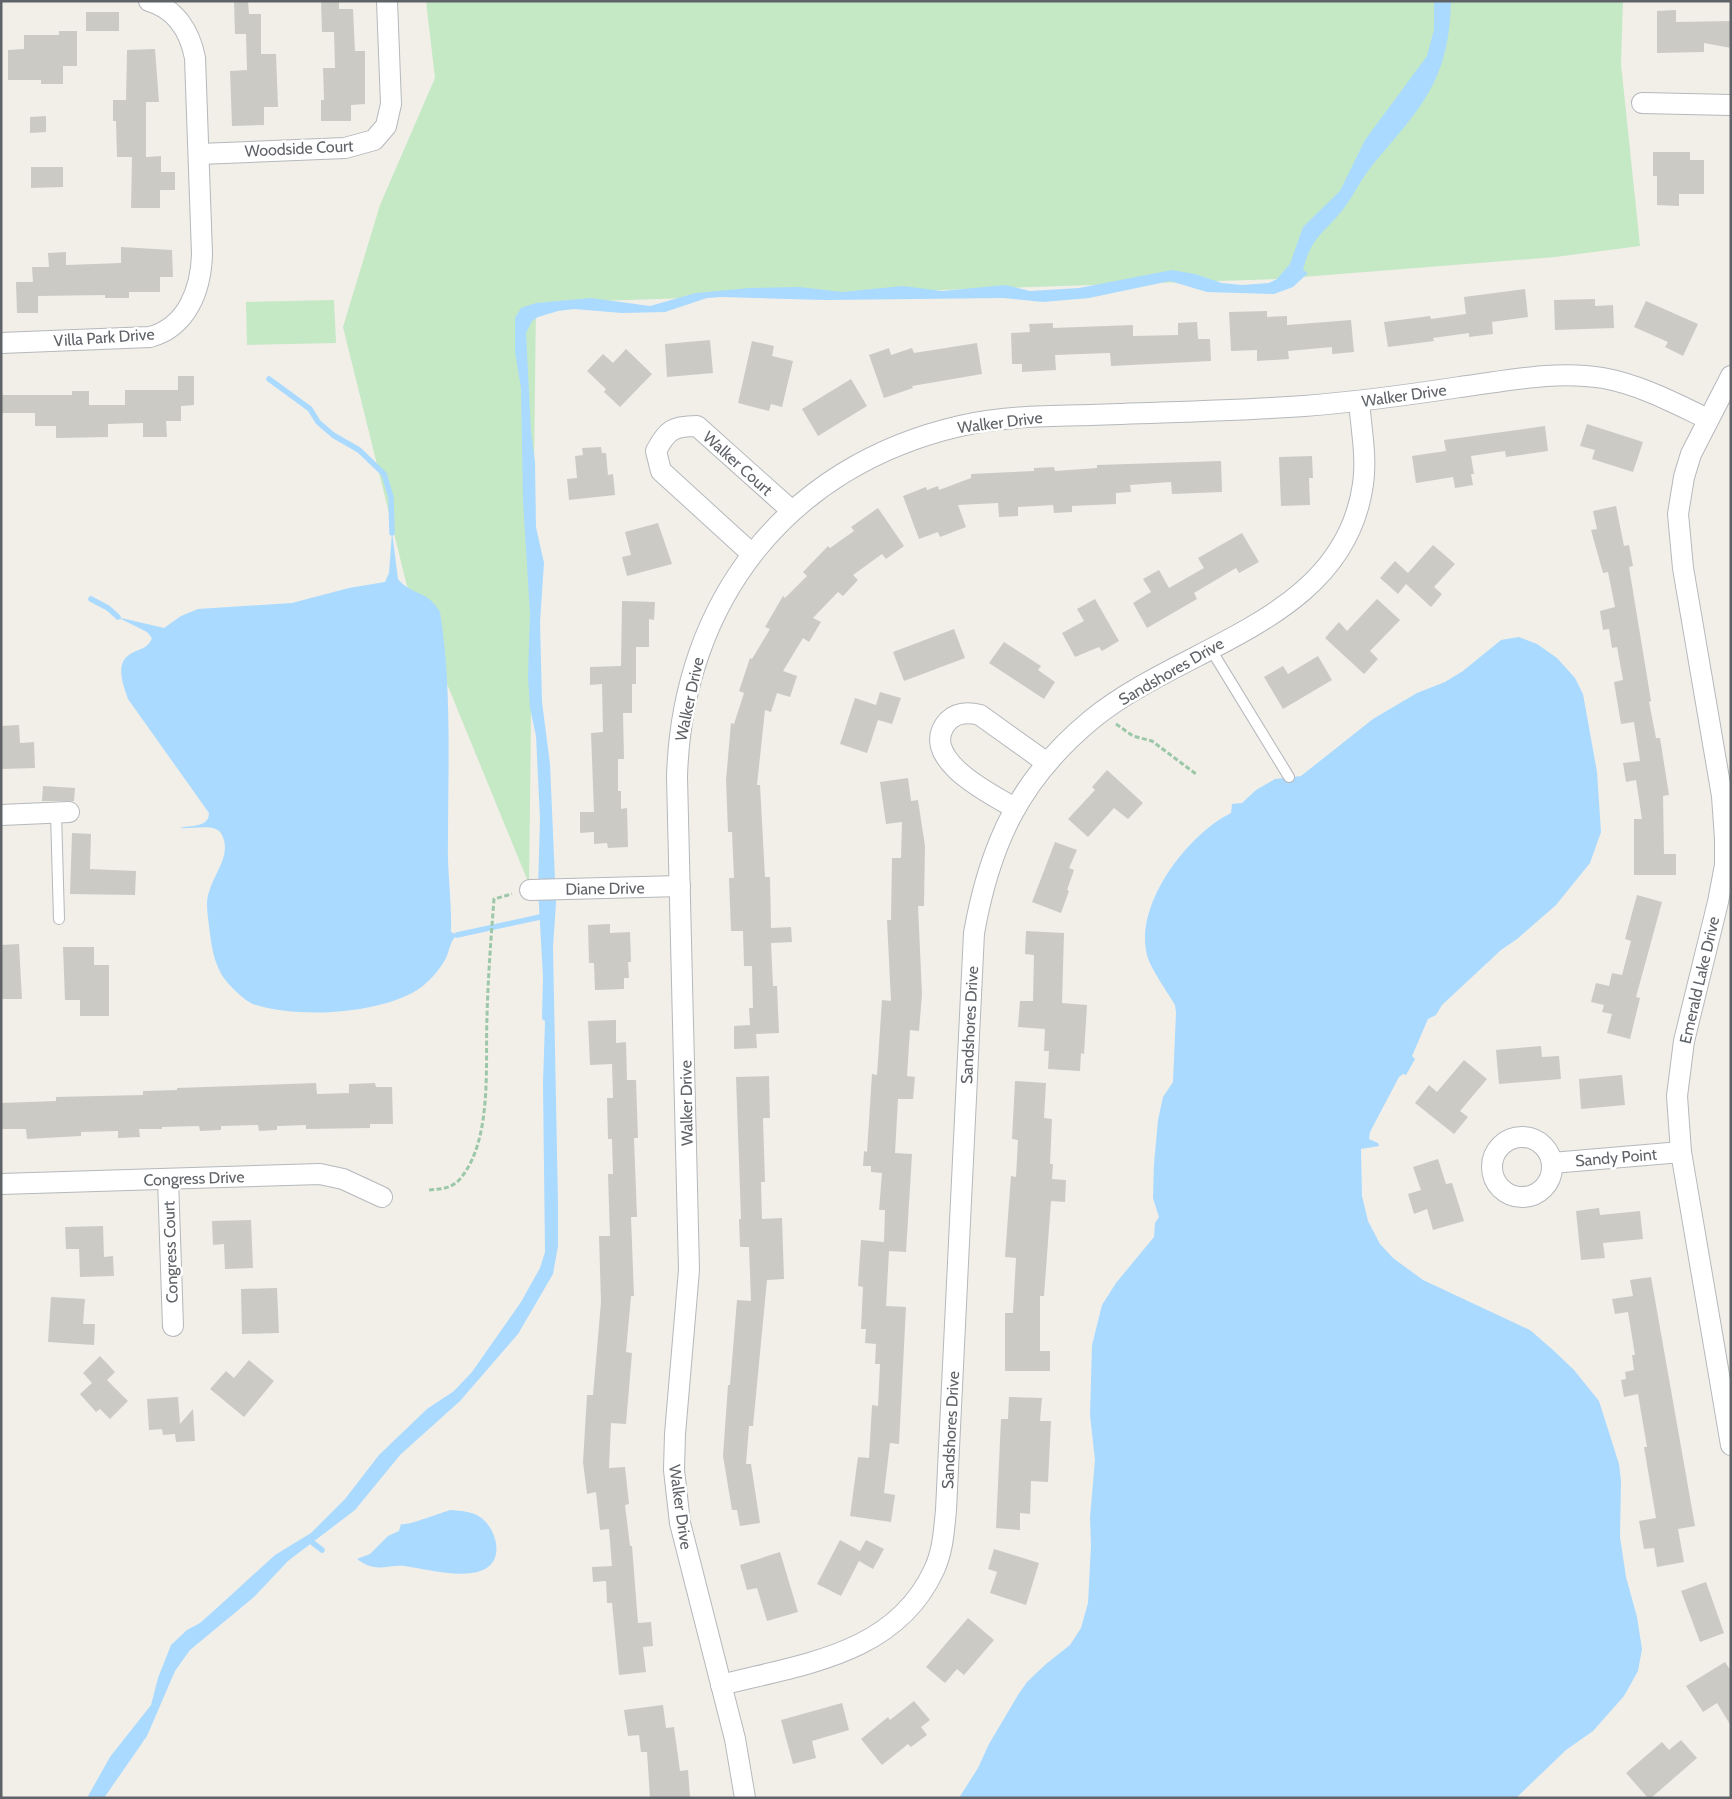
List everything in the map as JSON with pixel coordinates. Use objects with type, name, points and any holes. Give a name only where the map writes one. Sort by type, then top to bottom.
[{"type":"street","name":"Villa Park Drive","points":[[1,343],[136,339],[162,334],[182,318],[194,295],[202,266],[196,74],[192,42],[178,19],[149,1]]},
{"type":"street","name":"Woodside Court","points":[[199,154],[345,148],[374,140],[386,126],[391,104],[387,1]]},
{"type":"street","points":[[1642,103],[1731,105]]},
{"type":"street","name":"Walker Drive","points":[[745,1798],[735,1739],[682,1532],[674,1470],[675,1434],[688,1270],[678,761],[683,712],[690,678],[713,616],[734,579],[752,554],[792,511],[820,488],[876,455],[909,440],[962,425],[1046,416],[1291,406],[1358,401],[1531,377],[1582,376],[1643,388],[1708,419]]},
{"type":"street","name":"Emerald Lake Drive","points":[[1731,376],[1691,454],[1684,478],[1678,514],[1683,568],[1722,796],[1725,865],[1724,904],[1684,1041],[1677,1096],[1681,1152],[1731,1445]]},
{"type":"street","name":"Sandshores Drive","points":[[721,1684],[823,1658],[864,1644],[910,1608],[923,1591],[935,1569],[942,1543],[947,1502],[974,932],[981,894],[992,856],[1015,808],[1047,763],[1068,740],[1103,711],[1300,596],[1337,554],[1357,512],[1363,484],[1364,462],[1358,401]]},
{"type":"street","name":"Walker Court","points":[[752,554],[661,471],[656,451],[665,434],[681,426],[697,426],[792,511]]},
{"type":"street","points":[[1015,808],[952,766],[943,755],[941,746],[942,728],[950,719],[958,714],[968,712],[980,715],[1047,763]]},
{"type":"street","points":[[1,814],[63,812]]},
{"type":"street","name":"Diane Drive","points":[[530,890],[680,886]]},
{"type":"street","name":"Sandy Point","points":[[1552,1163],[1681,1152]]},
{"type":"street","name":"Congress Drive","points":[[1,1184],[320,1174],[343,1179],[382,1197]]},
{"type":"street","name":"Congress Court","points":[[168,1179],[172,1326]]},
{"type":"lane","points":[[1210,648],[1290,777]]},
{"type":"lane","points":[[59,919],[63,812]]},
{"type":"path","points":[[1103,711],[1120,728],[1133,736],[1152,741],[1196,774]]},
{"type":"path","points":[[429,1190],[451,1187],[461,1178],[476,1148],[482,1121],[486,1085],[486,1018],[494,899],[530,890]]},
{"type":"green space","points":[[426,1],[1623,1],[1621,64],[1640,246],[1555,257],[1277,279],[536,303],[529,884],[407,586],[343,327],[380,205],[435,78]]},
{"type":"green space","points":[[334,300],[336,343],[247,345],[246,302]]},
{"type":"water","points":[[1434,1],[1451,1],[1445,53],[1429,93],[1404,128],[1367,172],[1344,208],[1314,242],[1303,270],[1308,273],[1293,287],[1274,294],[1207,292],[1170,281],[1089,298],[1043,302],[1004,298],[825,300],[721,297],[707,298],[665,312],[622,313],[574,309],[558,311],[538,317],[532,321],[526,333],[531,432],[535,462],[536,527],[544,563],[540,622],[542,702],[550,764],[556,903],[553,947],[558,1246],[553,1274],[518,1334],[460,1401],[400,1455],[355,1510],[288,1561],[254,1597],[190,1650],[175,1671],[147,1736],[104,1798],[87,1798],[110,1757],[151,1705],[158,1678],[171,1645],[187,1630],[200,1623],[275,1555],[311,1533],[345,1499],[379,1455],[427,1409],[454,1391],[472,1372],[521,1302],[540,1268],[545,1252],[543,1084],[545,1021],[542,1019],[543,977],[538,888],[540,819],[536,736],[530,708],[528,676],[530,614],[523,500],[521,388],[515,352],[515,318],[521,308],[536,303],[591,298],[650,306],[696,293],[750,288],[799,287],[842,292],[903,286],[942,291],[1006,285],[1030,291],[1079,288],[1172,270],[1195,274],[1222,283],[1242,285],[1269,283],[1277,279],[1290,264],[1303,227],[1340,191],[1365,140],[1427,56],[1434,30]]},
{"type":"water","points":[[392,532],[398,579],[408,588],[425,596],[440,612],[448,697],[448,852],[451,932],[457,935],[451,943],[446,958],[432,978],[417,990],[396,1000],[377,1006],[335,1012],[293,1012],[252,1004],[236,992],[222,975],[215,960],[211,943],[207,901],[211,885],[224,857],[225,842],[219,831],[214,829],[203,827],[180,828],[202,824],[208,818],[209,813],[128,699],[121,673],[124,661],[134,652],[147,646],[152,638],[147,632],[117,617],[164,628],[181,616],[198,609],[292,603],[349,588],[385,582],[389,573]]},
{"type":"water","points":[[1519,637],[1537,644],[1557,658],[1575,678],[1583,694],[1597,772],[1601,832],[1590,863],[1556,905],[1517,939],[1501,950],[1442,1005],[1436,1015],[1428,1019],[1412,1056],[1415,1059],[1406,1075],[1403,1074],[1399,1077],[1370,1132],[1369,1139],[1378,1143],[1379,1146],[1361,1149],[1362,1196],[1368,1221],[1380,1244],[1393,1258],[1423,1280],[1530,1330],[1574,1370],[1599,1401],[1619,1464],[1621,1481],[1620,1537],[1626,1577],[1637,1617],[1642,1649],[1638,1671],[1624,1696],[1593,1731],[1566,1750],[1516,1798],[959,1798],[1027,1682],[1070,1645],[1081,1628],[1088,1603],[1091,1546],[1090,1517],[1095,1460],[1090,1415],[1092,1345],[1102,1305],[1116,1283],[1154,1237],[1155,1223],[1159,1217],[1153,1198],[1158,1120],[1163,1097],[1173,1082],[1175,1005],[1148,960],[1145,935],[1149,914],[1157,893],[1168,873],[1182,854],[1198,837],[1231,813],[1232,804],[1242,803],[1256,790],[1275,779],[1301,776],[1373,719],[1417,693],[1445,682],[1463,671],[1501,640]]},
{"type":"water","points":[[451,1510],[477,1515],[490,1527],[496,1541],[496,1556],[488,1567],[480,1571],[459,1574],[405,1566],[376,1567],[364,1564],[357,1559],[370,1554],[388,1536],[399,1531],[401,1524]]},
{"type":"building","points":[[234,1],[248,1],[249,14],[261,14],[261,54],[276,54],[278,107],[264,107],[264,125],[232,126],[230,71],[247,70],[246,34],[235,34]]},
{"type":"building","points":[[321,1],[339,1],[339,9],[353,9],[355,51],[365,51],[365,104],[351,105],[351,121],[321,121],[321,100],[324,100],[323,68],[335,68],[334,32],[322,32]]},
{"type":"building","points":[[1676,10],[1676,22],[1731,21],[1731,48],[1704,43],[1704,52],[1657,53],[1657,11]]},
{"type":"building","points":[[86,12],[119,12],[119,31],[86,31]]},
{"type":"building","points":[[59,31],[77,31],[77,66],[63,66],[63,84],[41,84],[41,80],[8,80],[8,50],[24,49],[24,35],[59,35]]},
{"type":"building","points":[[155,49],[159,102],[146,102],[146,157],[161,156],[161,172],[175,172],[175,190],[160,190],[160,208],[131,208],[132,157],[117,157],[116,121],[113,121],[113,100],[126,100],[127,50]]},
{"type":"building","points":[[46,116],[46,132],[30,133],[30,117]]},
{"type":"building","points":[[1653,152],[1690,152],[1690,160],[1704,160],[1704,194],[1679,194],[1679,206],[1657,205],[1657,176],[1653,176]]},
{"type":"building","points":[[31,167],[63,167],[63,187],[31,188]]},
{"type":"building","points":[[121,247],[172,250],[173,277],[160,277],[160,292],[129,292],[129,298],[105,298],[105,295],[38,296],[38,313],[17,313],[16,282],[33,282],[32,267],[49,267],[48,253],[66,252],[66,265],[121,263]]},
{"type":"building","points":[[1525,289],[1528,317],[1492,322],[1493,334],[1469,337],[1469,333],[1433,338],[1434,341],[1388,347],[1384,322],[1430,316],[1431,319],[1466,314],[1464,297]]},
{"type":"building","points":[[1595,299],[1595,306],[1613,305],[1614,328],[1555,330],[1554,300]]},
{"type":"building","points":[[1646,301],[1698,324],[1683,356],[1665,347],[1668,342],[1634,327]]},
{"type":"building","points":[[1267,311],[1267,317],[1287,316],[1287,325],[1351,320],[1354,352],[1332,354],[1332,347],[1288,351],[1289,359],[1257,361],[1257,350],[1231,351],[1229,312]]},
{"type":"building","points":[[1197,322],[1198,339],[1210,339],[1211,361],[1111,366],[1110,353],[1055,355],[1056,370],[1022,372],[1022,364],[1012,364],[1011,333],[1030,332],[1029,324],[1053,323],[1053,328],[1133,325],[1133,336],[1178,335],[1178,323]]},
{"type":"building","points":[[710,340],[713,373],[667,377],[665,344]]},
{"type":"building","points":[[752,341],[774,346],[772,356],[793,361],[782,407],[771,404],[769,411],[738,403]]},
{"type":"building","points":[[977,343],[982,374],[912,386],[913,388],[884,398],[869,355],[889,348],[891,355],[912,348],[914,353]]},
{"type":"building","points":[[626,349],[652,374],[620,407],[604,392],[606,389],[587,371],[603,354],[613,363]]},
{"type":"building","points":[[178,376],[194,376],[194,405],[181,406],[181,421],[166,421],[167,437],[143,437],[143,423],[108,424],[108,437],[56,438],[56,426],[35,426],[35,413],[1,413],[1,395],[72,395],[72,391],[89,391],[89,405],[125,405],[125,390],[178,390]]},
{"type":"building","points":[[851,379],[867,406],[818,436],[802,409]]},
{"type":"building","points":[[1587,424],[1643,442],[1633,472],[1592,459],[1595,450],[1580,446]]},
{"type":"building","points":[[1545,426],[1548,451],[1506,457],[1505,451],[1471,456],[1474,474],[1471,474],[1473,485],[1455,488],[1453,477],[1416,483],[1412,456],[1446,451],[1444,440]]},
{"type":"building","points":[[601,447],[602,453],[606,453],[608,475],[613,474],[615,495],[569,500],[567,479],[577,478],[575,456],[583,455],[582,448]]},
{"type":"building","points":[[1312,456],[1313,478],[1309,478],[1310,505],[1281,506],[1279,457]]},
{"type":"building","points":[[1221,461],[1222,492],[1172,494],[1171,482],[1130,485],[1131,492],[1116,493],[1116,504],[1072,506],[1072,512],[1054,513],[1053,505],[1018,507],[1018,516],[999,517],[998,503],[958,505],[966,527],[940,537],[938,532],[919,539],[903,496],[926,487],[927,490],[938,486],[939,490],[971,478],[971,474],[1034,471],[1034,468],[1054,467],[1055,471],[1097,468],[1097,465]]},
{"type":"building","points":[[1616,506],[1624,546],[1629,545],[1633,566],[1629,567],[1651,701],[1649,702],[1656,738],[1660,738],[1669,795],[1663,796],[1664,854],[1676,854],[1676,875],[1634,875],[1634,819],[1642,819],[1636,780],[1626,782],[1623,763],[1640,761],[1634,722],[1621,724],[1614,682],[1623,680],[1617,647],[1612,648],[1609,629],[1603,630],[1600,611],[1615,607],[1608,572],[1603,573],[1591,530],[1597,529],[1593,511]]},
{"type":"building","points":[[878,508],[904,546],[886,559],[882,554],[853,575],[858,580],[843,596],[838,592],[813,618],[821,622],[809,642],[803,638],[783,671],[797,676],[790,697],[777,693],[771,712],[765,710],[757,785],[760,785],[765,877],[770,877],[771,928],[791,927],[792,942],[771,943],[773,986],[777,986],[779,1033],[756,1034],[757,1048],[734,1049],[734,1026],[750,1025],[749,1008],[753,1008],[752,966],[744,966],[743,931],[731,931],[729,878],[734,878],[732,832],[728,832],[726,780],[731,723],[734,724],[744,693],[739,691],[750,658],[752,659],[770,629],[765,627],[783,596],[785,598],[807,576],[803,572],[828,546],[830,548],[854,531],[851,527]]},
{"type":"building","points":[[658,523],[672,564],[627,576],[622,557],[631,555],[625,532]]},
{"type":"building","points":[[1242,533],[1259,562],[1239,573],[1236,568],[1194,593],[1197,599],[1147,628],[1133,603],[1151,592],[1143,579],[1159,570],[1169,588],[1204,568],[1198,558]]},
{"type":"building","points":[[1433,545],[1455,564],[1434,587],[1442,594],[1431,607],[1406,584],[1398,594],[1380,578],[1395,561],[1408,573]]},
{"type":"building","points":[[1095,599],[1119,641],[1102,651],[1099,647],[1075,657],[1062,633],[1084,621],[1077,609]]},
{"type":"building","points":[[1377,599],[1400,620],[1370,651],[1378,659],[1364,674],[1325,638],[1339,622],[1347,631]]},
{"type":"building","points":[[622,601],[655,602],[654,620],[649,619],[649,647],[636,647],[636,684],[632,684],[632,713],[623,713],[624,759],[618,759],[618,791],[621,791],[621,809],[627,808],[628,847],[608,848],[607,843],[594,844],[594,832],[580,833],[580,812],[594,812],[591,733],[603,732],[602,684],[590,685],[590,667],[621,666]]},
{"type":"building","points":[[954,629],[965,658],[904,681],[893,652]]},
{"type":"building","points":[[1004,642],[1041,666],[1038,670],[1055,682],[1044,699],[989,663]]},
{"type":"building","points":[[1318,656],[1332,680],[1283,709],[1264,677],[1283,666],[1288,674]]},
{"type":"building","points":[[880,692],[901,698],[892,724],[878,720],[867,753],[840,744],[855,698],[876,705]]},
{"type":"building","points":[[19,725],[20,743],[34,742],[35,768],[1,769],[1,726]]},
{"type":"building","points":[[1107,770],[1143,803],[1128,819],[1114,808],[1088,837],[1068,819],[1095,790],[1092,787]]},
{"type":"building","points":[[908,778],[911,801],[918,800],[925,846],[924,906],[918,906],[922,994],[919,1031],[910,1030],[907,1076],[915,1077],[913,1099],[898,1099],[895,1153],[912,1154],[906,1252],[889,1251],[886,1306],[906,1307],[899,1444],[890,1443],[884,1493],[895,1495],[891,1522],[850,1516],[858,1457],[869,1458],[872,1405],[878,1406],[880,1364],[875,1364],[876,1344],[865,1343],[866,1329],[861,1329],[863,1287],[858,1286],[861,1240],[884,1242],[885,1210],[879,1210],[882,1173],[871,1172],[871,1166],[863,1166],[864,1151],[867,1152],[872,1074],[877,1075],[882,1000],[891,1001],[887,920],[891,920],[892,858],[901,858],[902,822],[886,824],[880,782]]},
{"type":"building","points":[[43,786],[75,788],[74,801],[42,801]]},
{"type":"building","points":[[72,833],[91,834],[90,869],[136,871],[135,895],[70,894]]},
{"type":"building","points":[[1055,842],[1077,850],[1069,868],[1074,870],[1061,913],[1032,902]]},
{"type":"building","points":[[1637,895],[1662,902],[1636,997],[1640,998],[1630,1039],[1607,1033],[1612,1014],[1602,1012],[1604,1005],[1591,1002],[1596,983],[1609,986],[1612,973],[1622,975],[1631,941],[1625,939]]},
{"type":"building","points":[[610,924],[610,933],[630,932],[631,962],[628,962],[629,978],[624,978],[624,989],[595,990],[594,963],[589,963],[588,925]]},
{"type":"building","points":[[1026,931],[1064,933],[1062,1003],[1087,1005],[1084,1054],[1081,1053],[1080,1071],[1048,1069],[1049,1051],[1044,1051],[1045,1029],[1018,1027],[1020,1001],[1033,1001],[1034,955],[1025,954]]},
{"type":"building","points":[[19,944],[22,999],[1,999],[1,945]]},
{"type":"building","points":[[63,947],[94,947],[94,965],[109,965],[109,1016],[80,1016],[80,1000],[65,1000]]},
{"type":"building","points":[[616,1020],[616,1043],[626,1042],[627,1080],[636,1080],[638,1138],[634,1138],[637,1217],[631,1217],[634,1296],[631,1296],[626,1352],[632,1353],[626,1424],[611,1423],[609,1468],[625,1467],[629,1504],[625,1505],[630,1546],[632,1546],[638,1623],[651,1622],[653,1646],[643,1647],[646,1672],[619,1675],[612,1603],[607,1603],[606,1581],[593,1582],[592,1567],[612,1566],[609,1529],[600,1530],[596,1492],[587,1494],[583,1462],[587,1395],[593,1395],[601,1302],[599,1236],[610,1236],[608,1174],[613,1174],[612,1139],[608,1139],[607,1098],[613,1098],[612,1064],[590,1065],[588,1021]]},
{"type":"building","points":[[1541,1046],[1542,1057],[1559,1056],[1561,1079],[1499,1084],[1496,1050]]},
{"type":"building","points":[[1464,1060],[1487,1079],[1460,1111],[1468,1117],[1454,1134],[1415,1103],[1429,1085],[1437,1092]]},
{"type":"building","points":[[1622,1075],[1625,1105],[1581,1109],[1579,1079]]},
{"type":"building","points":[[769,1076],[770,1118],[763,1118],[765,1182],[761,1182],[762,1219],[782,1218],[784,1279],[767,1280],[753,1426],[749,1426],[746,1464],[751,1464],[760,1523],[740,1526],[737,1510],[732,1510],[723,1456],[737,1300],[751,1301],[749,1247],[740,1247],[739,1219],[741,1219],[736,1077]]},
{"type":"building","points":[[1015,1081],[1046,1083],[1044,1118],[1052,1119],[1050,1164],[1053,1164],[1052,1179],[1066,1180],[1065,1202],[1051,1201],[1044,1296],[1040,1296],[1040,1351],[1050,1351],[1050,1371],[1005,1371],[1005,1313],[1013,1313],[1016,1258],[1005,1257],[1011,1176],[1016,1177],[1018,1140],[1012,1139]]},
{"type":"building","points":[[316,1083],[317,1094],[349,1093],[349,1084],[375,1083],[376,1087],[392,1087],[393,1124],[370,1124],[370,1128],[306,1129],[306,1125],[277,1126],[277,1130],[259,1131],[258,1125],[221,1126],[221,1130],[200,1131],[199,1126],[162,1127],[162,1129],[139,1129],[140,1137],[118,1138],[118,1131],[81,1132],[81,1136],[27,1139],[26,1129],[2,1129],[1,1103],[56,1101],[56,1097],[143,1095],[143,1091],[177,1090],[177,1088]]},
{"type":"building","points":[[1438,1159],[1446,1184],[1452,1183],[1464,1221],[1433,1230],[1427,1209],[1414,1214],[1408,1194],[1421,1190],[1413,1167]]},
{"type":"building","points":[[1599,1208],[1600,1215],[1640,1211],[1643,1239],[1603,1243],[1605,1258],[1581,1260],[1576,1211]]},
{"type":"building","points":[[251,1220],[253,1268],[225,1269],[224,1244],[213,1245],[212,1221]]},
{"type":"building","points":[[103,1226],[104,1257],[113,1256],[114,1276],[80,1277],[79,1249],[66,1249],[65,1227]]},
{"type":"building","points":[[1651,1277],[1695,1526],[1678,1529],[1684,1562],[1657,1567],[1654,1548],[1644,1549],[1639,1521],[1656,1518],[1644,1447],[1647,1447],[1638,1394],[1624,1397],[1621,1380],[1626,1379],[1625,1372],[1634,1370],[1632,1355],[1635,1355],[1628,1312],[1615,1314],[1612,1299],[1633,1296],[1630,1280]]},
{"type":"building","points":[[277,1288],[279,1333],[242,1334],[241,1289]]},
{"type":"building","points":[[51,1297],[85,1299],[83,1324],[95,1324],[94,1345],[48,1342]]},
{"type":"building","points":[[100,1356],[115,1372],[107,1380],[128,1401],[110,1419],[100,1409],[96,1412],[80,1394],[92,1383],[83,1373]]},
{"type":"building","points":[[249,1360],[274,1381],[244,1417],[210,1389],[226,1371],[234,1378]]},
{"type":"building","points":[[178,1397],[180,1424],[193,1409],[195,1441],[176,1442],[175,1434],[163,1435],[162,1429],[149,1430],[147,1399]]},
{"type":"building","points":[[1009,1397],[1042,1398],[1040,1421],[1051,1421],[1048,1482],[1031,1481],[1030,1514],[1020,1513],[1020,1530],[996,1528],[1001,1419],[1008,1419]]},
{"type":"building","points":[[840,1540],[860,1551],[866,1540],[884,1549],[873,1569],[859,1561],[841,1596],[817,1584]]},
{"type":"building","points":[[994,1549],[1039,1563],[1026,1605],[990,1593],[997,1572],[988,1569]]},
{"type":"building","points":[[780,1552],[798,1612],[767,1621],[757,1588],[747,1590],[740,1565]]},
{"type":"building","points":[[1706,1582],[1724,1633],[1700,1642],[1681,1591]]},
{"type":"building","points":[[968,1618],[994,1640],[964,1675],[957,1669],[945,1683],[926,1667]]},
{"type":"building","points":[[1725,1662],[1731,1671],[1731,1726],[1717,1703],[1703,1712],[1686,1686]]},
{"type":"building","points":[[914,1701],[930,1720],[921,1727],[927,1735],[911,1747],[908,1744],[882,1765],[861,1739],[888,1717],[890,1720]]},
{"type":"building","points":[[842,1703],[849,1730],[812,1741],[816,1758],[793,1764],[781,1720]]},
{"type":"building","points":[[663,1705],[666,1728],[674,1727],[680,1771],[688,1770],[690,1797],[650,1798],[647,1752],[641,1752],[639,1735],[628,1736],[624,1710]]},
{"type":"building","points":[[1681,1740],[1697,1758],[1651,1798],[1648,1798],[1626,1773],[1662,1742],[1669,1750]]},
{"type":"waterway","points":[[269,379],[310,409],[318,422],[333,435],[359,450],[384,474],[391,497],[392,533]]},
{"type":"waterway","points":[[91,599],[108,608],[118,617]]},
{"type":"waterway","points":[[457,935],[540,917]]},
{"type":"waterway","points":[[313,1543],[322,1550]]}]
